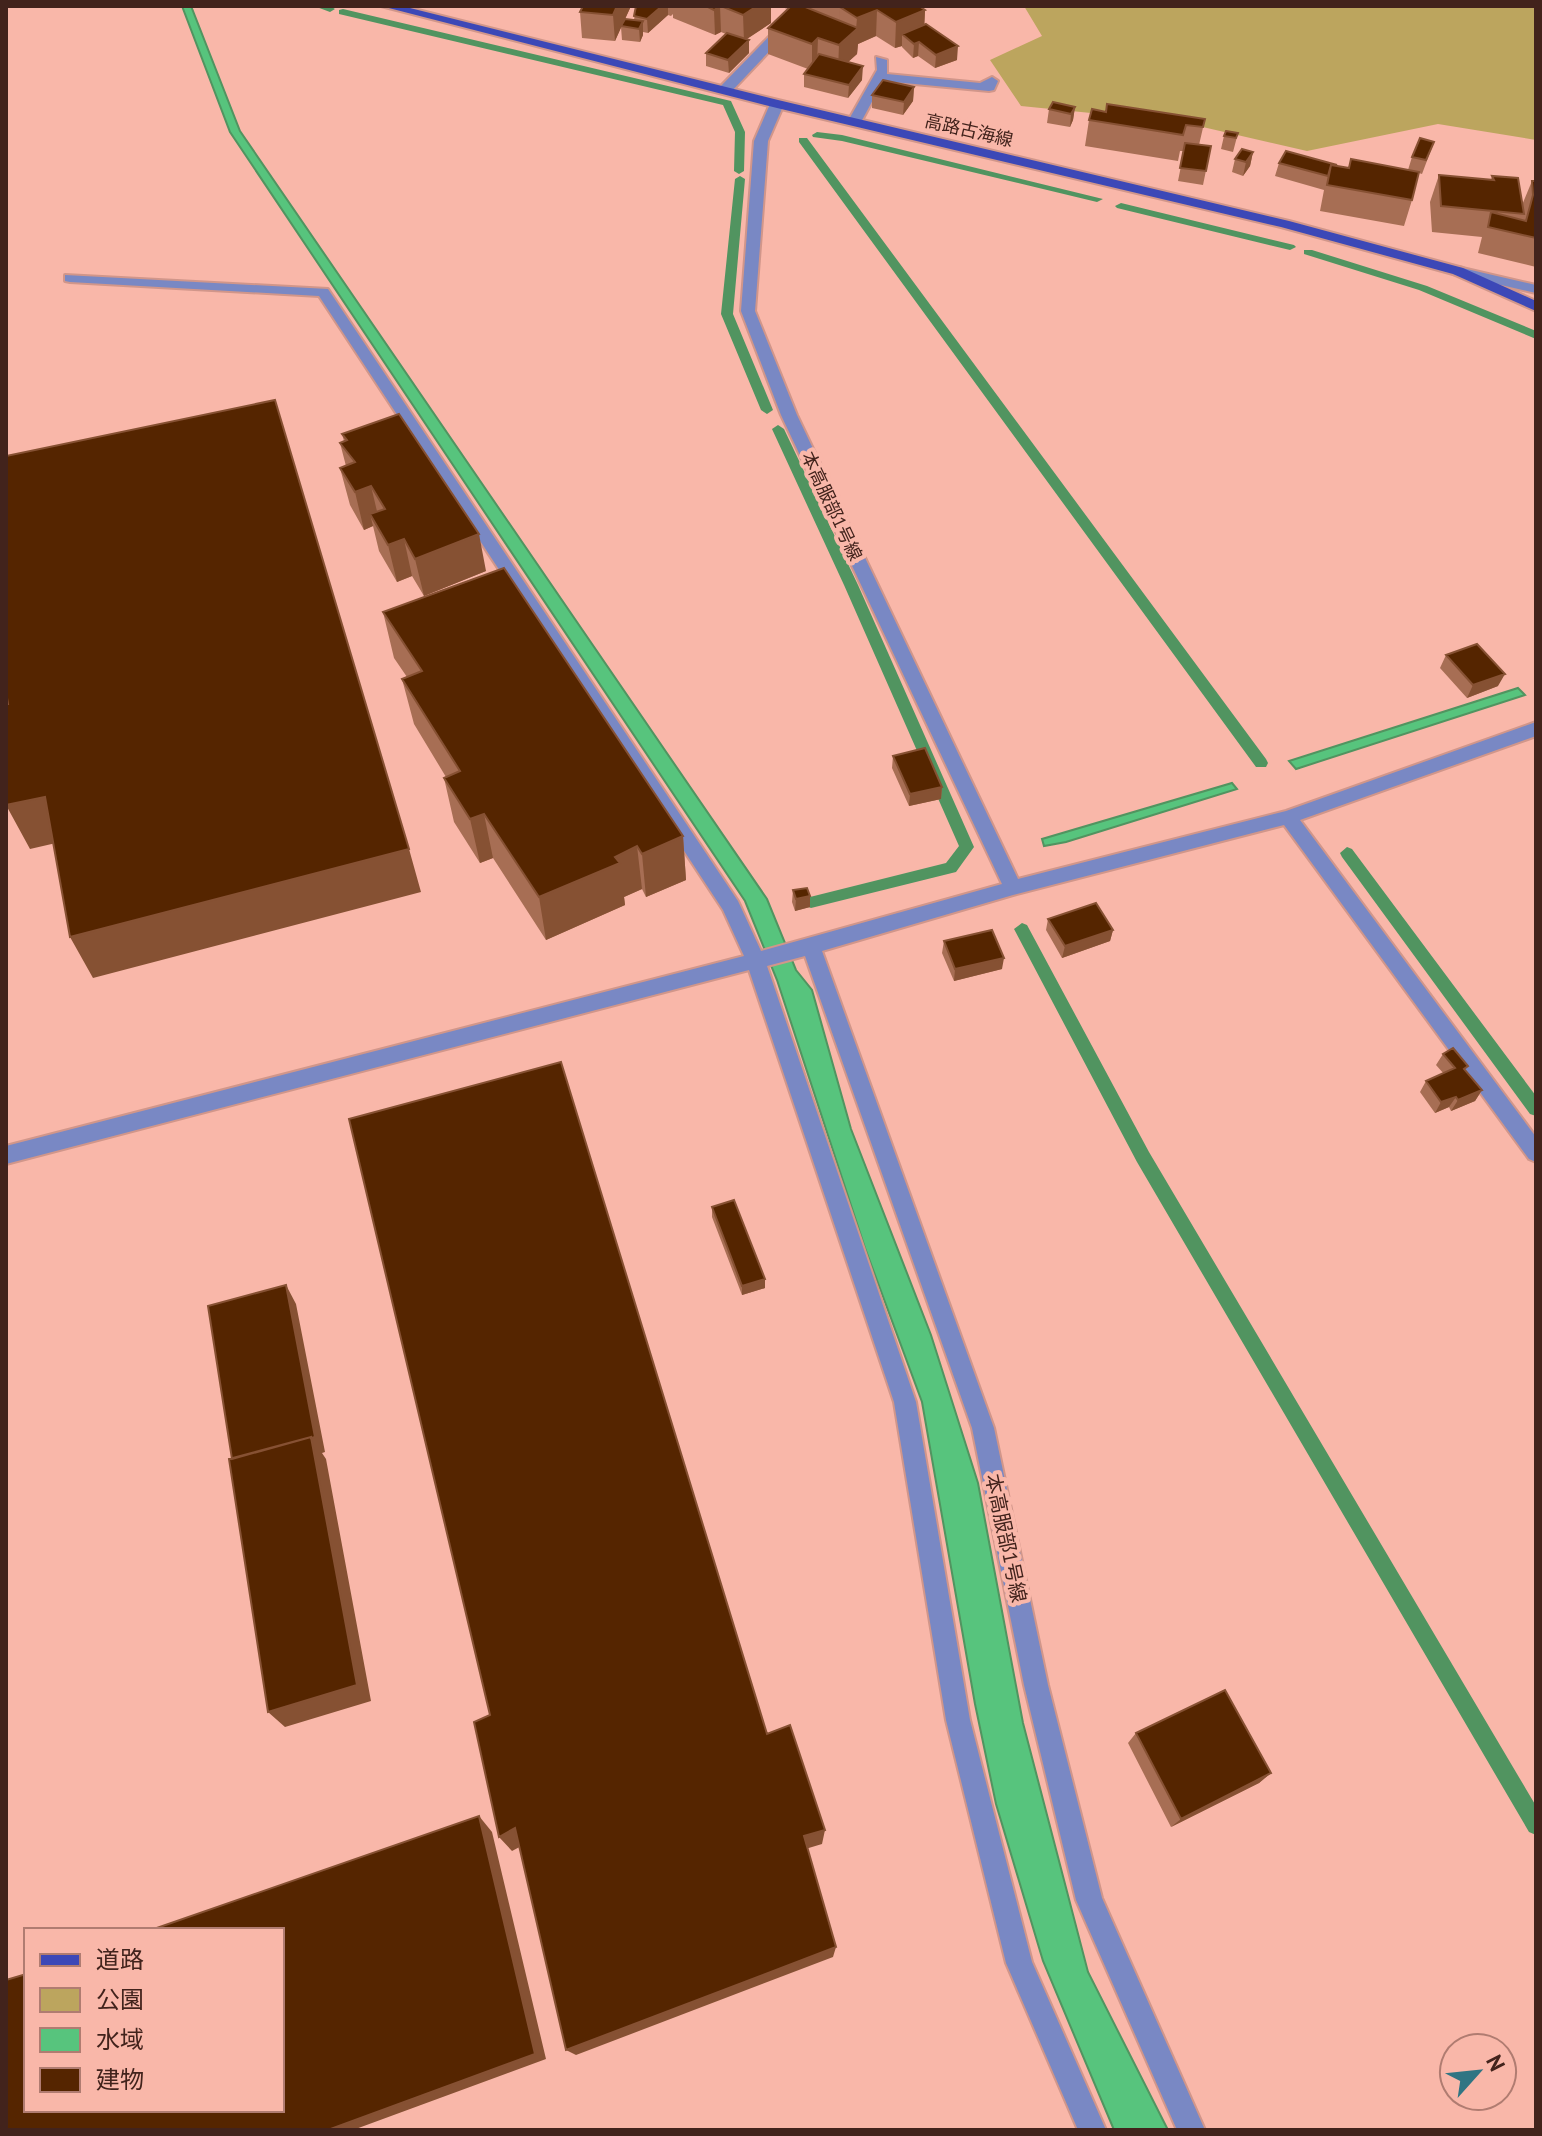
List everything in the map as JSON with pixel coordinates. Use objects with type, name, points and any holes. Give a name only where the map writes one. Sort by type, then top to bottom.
[{"type":"main road","name":"高路古海線","points":[[387,6],[777,104],[1284,224],[1458,271],[1536,307]]},
{"type":"street","points":[[725,90],[793,19],[796,9],[792,6]]},
{"type":"street","points":[[855,121],[883,70],[881,60]]},
{"type":"street","points":[[879,77],[980,87],[989,87],[992,81]]},
{"type":"street","name":"本高服部1号線","points":[[777,104],[761,141],[748,311],[789,415],[1013,888]]},
{"type":"street","points":[[1458,271],[1536,289]]},
{"type":"street","points":[[70,278],[323,292],[731,906],[756,961],[905,1402],[958,1720],[1019,1963],[1092,2130]]},
{"type":"street","points":[[6,1155],[811,947],[1013,888],[1288,817],[1536,729]]},
{"type":"street","points":[[1288,817],[1536,1153]]},
{"type":"street","name":"本高服部1号線","points":[[811,947],[983,1428],[1036,1685],[1089,1900],[1191,2130]]},
{"type":"green space","points":[[1024,6],[1536,6],[1536,140],[1438,124],[1307,151],[1181,122],[1021,106],[990,60],[1042,36]]},
{"type":"water","points":[[182,6],[191,6],[240,131],[767,899],[796,970],[812,990],[851,1129],[931,1335],[978,1483],[1023,1723],[1088,1972],[1168,2130],[1114,2130],[1043,1961],[996,1804],[975,1704],[922,1402],[865,1248],[777,980],[745,901],[230,132]]},
{"type":"water","points":[[1518,688],[1525,695],[1296,769],[1289,761]]},
{"type":"water","points":[[1232,783],[1237,789],[1044,846],[1042,839]]},
{"type":"building","points":[[583,6],[617,6],[613,15],[580,12]]},
{"type":"building","points":[[636,6],[662,6],[647,19],[634,16]]},
{"type":"building","points":[[721,6],[757,6],[743,15]]},
{"type":"building","points":[[791,6],[803,6],[858,28],[839,45],[818,38],[812,44],[768,28]]},
{"type":"building","points":[[842,6],[919,6],[925,10],[896,22],[877,10],[857,18]]},
{"type":"building","points":[[625,19],[643,21],[639,29],[621,26]]},
{"type":"building","points":[[926,24],[958,46],[936,55],[902,34]]},
{"type":"building","points":[[727,33],[749,40],[728,60],[706,53]]},
{"type":"building","points":[[819,54],[863,66],[849,85],[804,74]]},
{"type":"building","points":[[883,80],[914,87],[904,102],[872,95]]},
{"type":"building","points":[[1053,102],[1075,107],[1071,114],[1049,109]]},
{"type":"building","points":[[1107,104],[1205,119],[1203,127],[1186,125],[1183,135],[1089,120],[1092,109],[1106,112]]},
{"type":"building","points":[[1226,131],[1238,133],[1236,138],[1224,136]]},
{"type":"building","points":[[1420,138],[1434,142],[1426,160],[1412,157]]},
{"type":"building","points":[[1185,143],[1211,146],[1206,171],[1180,168]]},
{"type":"building","points":[[1242,149],[1253,152],[1246,162],[1235,159]]},
{"type":"building","points":[[1286,151],[1337,165],[1331,165],[1328,176],[1279,163]]},
{"type":"building","points":[[1351,159],[1419,172],[1412,200],[1327,185],[1331,165],[1349,168]]},
{"type":"building","points":[[1439,175],[1494,180],[1492,176],[1518,178],[1524,214],[1441,206]]},
{"type":"building","points":[[1532,181],[1536,181],[1536,238],[1488,227],[1491,212],[1526,221],[1533,195]]},
{"type":"building","points":[[275,400],[409,849],[70,937],[45,797],[6,805],[6,456]]},
{"type":"building","points":[[399,414],[479,534],[415,559],[404,539],[388,545],[370,514],[385,509],[371,486],[355,492],[340,468],[355,462],[340,443],[347,440],[342,434]]},
{"type":"building","points":[[504,568],[683,836],[642,854],[637,846],[615,857],[620,863],[539,897],[484,814],[470,819],[444,778],[460,771],[402,679],[422,671],[383,612]]},
{"type":"building","points":[[1477,644],[1505,674],[1473,685],[1446,655]]},
{"type":"building","points":[[925,748],[942,787],[910,794],[893,756]]},
{"type":"building","points":[[807,888],[810,896],[796,899],[793,890]]},
{"type":"building","points":[[1096,903],[1113,930],[1065,946],[1048,919]]},
{"type":"building","points":[[992,930],[1004,958],[955,969],[944,941]]},
{"type":"building","points":[[1453,1048],[1468,1066],[1464,1069],[1482,1090],[1458,1100],[1456,1097],[1441,1102],[1426,1081],[1455,1068],[1443,1054]]},
{"type":"building","points":[[561,1062],[767,1734],[790,1725],[825,1830],[804,1836],[836,1947],[566,2050],[515,1828],[499,1837],[474,1722],[490,1715],[349,1119]]},
{"type":"building","points":[[734,1200],[765,1279],[742,1286],[712,1207]]},
{"type":"building","points":[[286,1285],[315,1437],[232,1459],[208,1306]]},
{"type":"building","points":[[311,1437],[357,1685],[268,1712],[229,1459]]},
{"type":"building","points":[[1225,1690],[1271,1773],[1181,1819],[1136,1733]]},
{"type":"building","points":[[479,1816],[535,2054],[328,2130],[6,2130],[6,1980],[24,1975],[24,2112],[284,2112],[284,1928],[157,1928]]},
{"type":"waterway","points":[[319,6],[330,9]]},
{"type":"waterway","points":[[343,12],[727,103],[740,132],[739,171]]},
{"type":"waterway","points":[[817,135],[842,138],[1097,199]]},
{"type":"waterway","points":[[803,140],[1261,763]]},
{"type":"waterway","points":[[740,179],[727,314],[767,410]]},
{"type":"waterway","points":[[1121,206],[1290,247]]},
{"type":"waterway","points":[[1308,252],[1423,288],[1536,335]]},
{"type":"waterway","points":[[778,429],[967,847],[951,868],[811,902]]},
{"type":"waterway","points":[[1347,853],[1536,1109]]},
{"type":"waterway","points":[[1022,929],[1143,1157],[1536,1825]]}]
